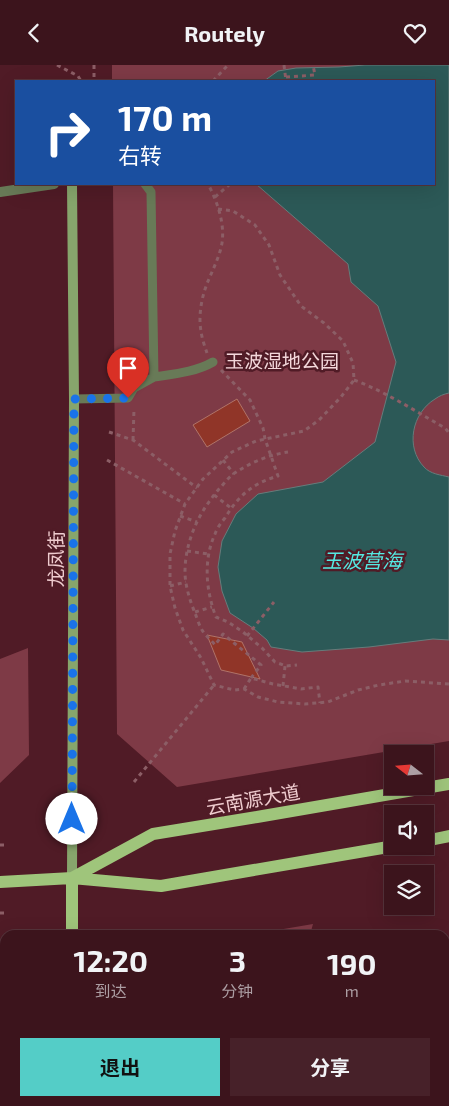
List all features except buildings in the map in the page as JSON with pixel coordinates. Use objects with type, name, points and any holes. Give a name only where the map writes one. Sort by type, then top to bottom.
[{"type":"main road","name":"云南源大道","points":[[72,878],[153,834],[449,783]]},
{"type":"main road","points":[[434,839],[449,836]]},
{"type":"main road","name":"云南源大道","points":[[0,882],[72,878],[161,886],[384,848]]},
{"type":"main road","name":"龙凤街","points":[[72,878],[72,930]]},
{"type":"street","points":[[0,191],[46,185]]},
{"type":"street","name":"龙凤街","points":[[72,185],[74,399],[72,878]]},
{"type":"lane","points":[[146,185],[151,192],[154,377]]},
{"type":"lane","points":[[74,399],[128,398],[134,388],[154,377],[183,372],[213,362]]},
{"type":"path","points":[[57,65],[78,76],[80,80]]},
{"type":"path","points":[[94,65],[94,80]]},
{"type":"path","points":[[214,80],[228,65]]},
{"type":"path","points":[[284,65],[286,79],[315,75],[314,65]]},
{"type":"path","points":[[209,185],[215,197],[218,209],[222,227],[222,242],[203,295],[201,331],[207,353],[213,362],[250,400],[263,428],[270,456],[278,476],[248,489],[231,508],[215,534],[208,554],[207,583],[216,617],[228,622],[247,636],[275,662],[286,666],[297,665]]},
{"type":"path","points":[[215,197],[229,185]]},
{"type":"path","points":[[214,685],[201,658],[183,630],[175,608],[170,585],[170,554],[175,531],[185,504],[203,479],[232,451],[256,441],[304,431],[319,420],[354,380],[353,363],[343,341],[324,323],[301,306],[280,275],[269,245],[255,225],[233,211],[218,209]]},
{"type":"path","points":[[354,380],[371,386],[445,428],[449,433]]},
{"type":"path","points":[[133,441],[134,388]]},
{"type":"path","points":[[109,432],[133,441],[197,488]]},
{"type":"path","points":[[244,689],[261,665],[223,634],[215,645],[202,630],[191,602],[186,582],[187,551],[192,531],[197,522],[214,495],[230,476],[253,463],[270,456],[288,452]]},
{"type":"path","points":[[108,460],[185,504]]},
{"type":"path","points":[[223,460],[234,474]]},
{"type":"path","points":[[214,495],[231,508]]},
{"type":"path","points":[[180,515],[197,522]]},
{"type":"path","points":[[187,551],[208,554]]},
{"type":"path","points":[[170,585],[186,582]]},
{"type":"path","points":[[247,636],[274,603]]},
{"type":"path","points":[[195,613],[212,607]]},
{"type":"path","points":[[283,686],[286,666]]},
{"type":"path","points":[[251,678],[301,689],[318,687],[320,703]]},
{"type":"path","points":[[214,685],[234,690],[244,689],[258,697],[278,702],[320,703],[328,702],[358,690],[405,681],[449,684]]},
{"type":"path","points":[[134,782],[214,685]]},
{"type":"path","points":[[0,845],[5,845]]},
{"type":"path","points":[[0,913],[6,913]]},
{"type":"green space","name":"玉波湿地公园","points":[[112,65],[449,65],[449,741],[425,745],[384,745],[384,752],[177,787],[117,734],[113,185],[435,185],[435,80],[112,80]]},
{"type":"green space","points":[[28,648],[29,755],[0,783],[0,659]]},
{"type":"green space","points":[[313,924],[311,930],[278,930]]},
{"type":"water","name":"玉波营海","points":[[365,65],[449,65],[449,393],[442,395],[427,405],[416,421],[413,440],[414,450],[424,467],[432,473],[449,477],[449,640],[433,639],[369,647],[302,652],[271,647],[267,640],[253,628],[230,613],[222,591],[218,567],[222,541],[236,514],[258,494],[323,482],[375,442],[396,362],[378,306],[351,282],[348,264],[257,185],[435,185],[435,80],[265,80],[278,71],[296,68]]},
{"type":"route","points":[[72,819],[74,399],[128,398]]}]
